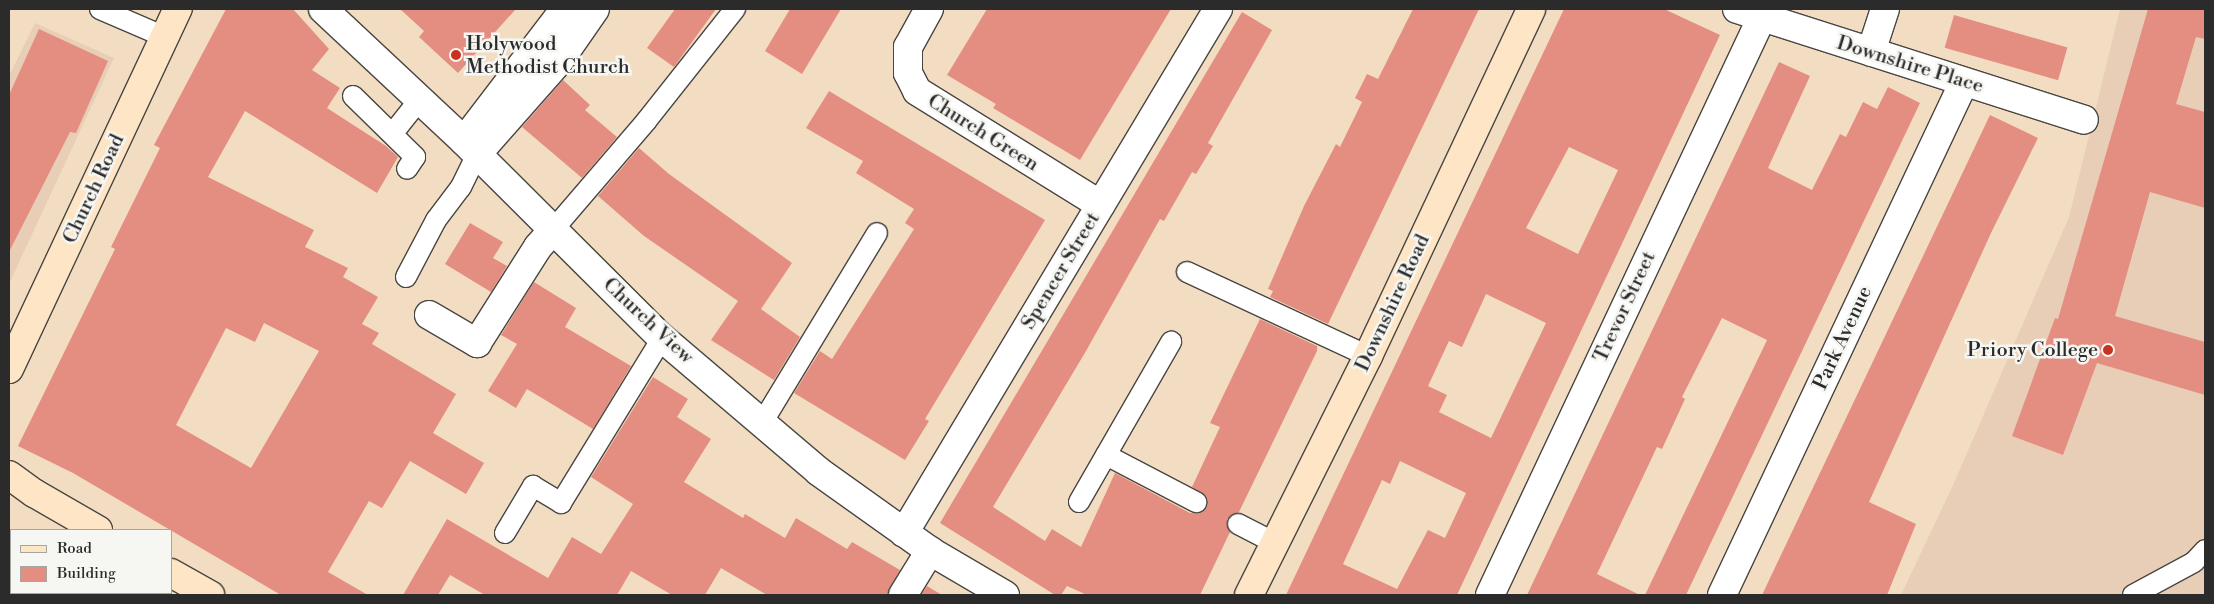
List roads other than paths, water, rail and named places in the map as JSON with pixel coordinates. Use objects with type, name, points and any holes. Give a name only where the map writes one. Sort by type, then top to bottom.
[{"type":"street","name":"Church Road","points":[[9,369],[178,9]]},
{"type":"street","name":"Church View","points":[[323,9],[470,147],[552,231],[662,338],[818,471],[930,551],[1005,595]]},
{"type":"street","points":[[470,147],[565,9]]},
{"type":"street","points":[[470,147],[559,61],[595,9]]},
{"type":"street","name":"Church Green","points":[[929,9],[908,47],[908,73],[917,91],[1101,205]]},
{"type":"street","name":"Spencer Street","points":[[904,533],[1218,9]]},
{"type":"street","name":"Downshire Road","points":[[1249,595],[1368,356],[1531,9]]},
{"type":"street","points":[[1871,52],[1885,9]]},
{"type":"street","name":"Downshire Place","points":[[1749,14],[2084,120]]},
{"type":"street","name":"Trevor Street","points":[[1490,595],[1749,14]]},
{"type":"street","name":"Park Avenue","points":[[1722,595],[1964,82]]},
{"type":"street","points":[[429,315],[478,343],[538,247],[552,231]]},
{"type":"street","points":[[9,474],[34,493],[96,529]]},
{"type":"street","points":[[903,595],[930,551]]},
{"type":"street","points":[[172,574],[210,595]]},
{"type":"lane","points":[[100,9],[165,36]]},
{"type":"lane","points":[[552,231],[647,120],[735,9]]},
{"type":"lane","points":[[353,96],[415,157],[407,169]]},
{"type":"lane","points":[[392,133],[420,99]]},
{"type":"lane","points":[[406,277],[436,220],[461,187],[470,147]]},
{"type":"lane","points":[[762,423],[877,233]]},
{"type":"lane","points":[[1187,272],[1368,356]]},
{"type":"lane","points":[[505,533],[533,486],[561,503],[662,338]]},
{"type":"lane","points":[[1079,502],[1171,342]]},
{"type":"lane","points":[[1106,455],[1196,502]]},
{"type":"lane","points":[[1238,524],[1275,543]]},
{"type":"lane","points":[[2133,595],[2194,562],[2205,550]]},
{"type":"place","name":"Holywood Methodist Church","points":[[456,55]]},
{"type":"place","name":"Priory College","points":[[2108,350]]}]
